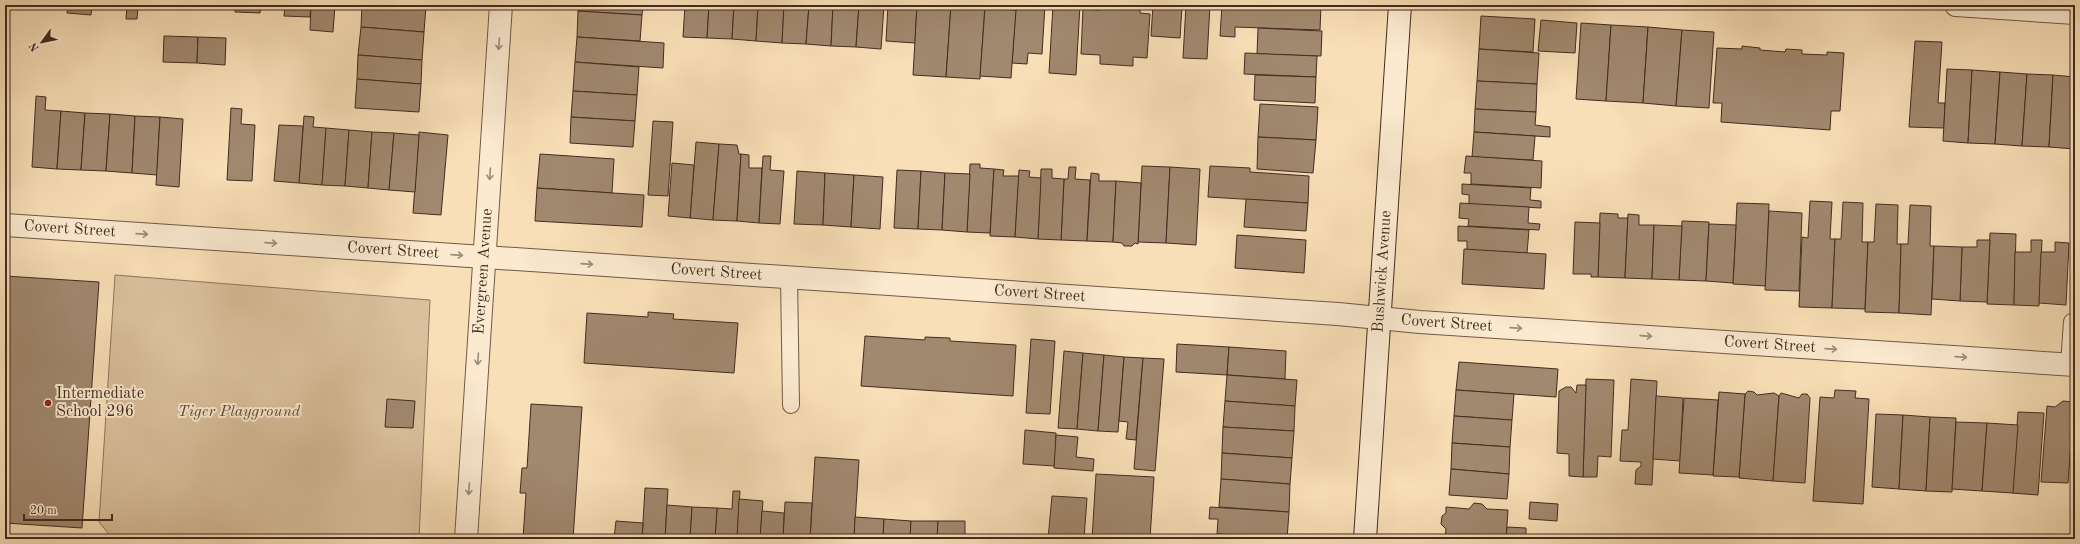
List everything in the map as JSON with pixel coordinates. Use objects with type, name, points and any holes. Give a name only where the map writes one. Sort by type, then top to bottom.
[{"type":"street","name":"Evergreen Avenue","points":[[466,539],[501,5]]},
{"type":"street","name":"Bushwick Avenue","points":[[1365,539],[1400,5]]},
{"type":"street","points":[[1956,5],[2075,13]]},
{"type":"street","name":"Covert Street","points":[[5,225],[1380,316],[1420,322],[2072,365]]},
{"type":"lane","points":[[789,277],[791,405]]},
{"type":"lane","points":[[2072,365],[2072,322],[2075,321]]},
{"type":"green space","name":"Tiger Playground","points":[[115,275],[430,300],[419,539],[113,539],[99,522]]},
{"type":"building","points":[[68,5],[92,5],[91,15],[67,13]]},
{"type":"building","points":[[118,5],[144,5],[144,7],[138,7],[137,19],[126,19],[127,6]]},
{"type":"building","points":[[144,5],[168,5],[168,9],[144,7]]},
{"type":"building","points":[[211,5],[235,5],[235,8],[211,7]]},
{"type":"building","points":[[235,5],[261,5],[260,13],[235,12]]},
{"type":"building","points":[[285,5],[311,5],[310,17],[284,16]]},
{"type":"building","points":[[311,5],[335,5],[333,32],[310,30]]},
{"type":"building","points":[[362,5],[426,6],[424,32],[361,27]]},
{"type":"building","points":[[579,5],[643,5],[642,15],[578,11]]},
{"type":"building","points":[[685,5],[709,5],[707,38],[683,37]]},
{"type":"building","points":[[709,5],[734,5],[732,39],[707,38]]},
{"type":"building","points":[[734,5],[758,5],[756,41],[732,39]]},
{"type":"building","points":[[758,5],[784,5],[782,43],[756,41]]},
{"type":"building","points":[[784,5],[809,5],[806,44],[782,43]]},
{"type":"building","points":[[809,5],[833,5],[831,46],[806,44]]},
{"type":"building","points":[[833,5],[859,5],[856,47],[831,46]]},
{"type":"building","points":[[859,5],[884,5],[881,49],[856,47]]},
{"type":"building","points":[[888,5],[917,5],[915,43],[886,41]]},
{"type":"building","points":[[917,5],[951,5],[946,77],[913,75]]},
{"type":"building","points":[[951,5],[985,5],[980,79],[946,77]]},
{"type":"building","points":[[1016,5],[1045,5],[1042,54],[1028,53],[1027,64],[1012,63]]},
{"type":"building","points":[[1053,5],[1080,5],[1076,75],[1049,73]]},
{"type":"building","points":[[1099,5],[1140,5],[1140,13],[1150,14],[1147,58],[1133,57],[1133,66],[1100,64],[1100,55],[1081,54],[1083,9],[1099,10]]},
{"type":"building","points":[[1153,5],[1182,6],[1180,38],[1151,36]]},
{"type":"building","points":[[1186,5],[1210,5],[1207,59],[1183,58]]},
{"type":"building","points":[[1222,5],[1321,5],[1320,30],[1235,27],[1235,37],[1220,36]]},
{"type":"building","points":[[985,8],[1016,10],[1011,78],[980,76]]},
{"type":"building","points":[[578,11],[642,15],[640,41],[577,37]]},
{"type":"building","points":[[1481,16],[1535,19],[1533,52],[1479,49]]},
{"type":"building","points":[[1541,20],[1577,23],[1575,53],[1538,51]]},
{"type":"building","points":[[1581,23],[1611,25],[1606,101],[1576,99]]},
{"type":"building","points":[[1611,25],[1648,27],[1643,103],[1606,101]]},
{"type":"building","points":[[361,27],[424,32],[422,60],[358,55]]},
{"type":"building","points":[[1648,27],[1682,30],[1676,106],[1643,103]]},
{"type":"building","points":[[1258,28],[1322,31],[1321,56],[1257,54]]},
{"type":"building","points":[[1682,30],[1714,32],[1709,108],[1676,106]]},
{"type":"building","points":[[164,36],[198,37],[197,63],[163,62]]},
{"type":"building","points":[[198,37],[226,38],[225,65],[197,63]]},
{"type":"building","points":[[577,37],[664,43],[663,68],[575,62]]},
{"type":"building","points":[[1915,41],[1942,42],[1938,103],[1945,103],[1944,128],[1909,127]]},
{"type":"building","points":[[1742,46],[1760,48],[1760,50],[1785,52],[1786,49],[1802,50],[1802,54],[1827,55],[1827,52],[1844,53],[1840,111],[1831,111],[1830,130],[1721,122],[1722,103],[1713,103],[1717,48],[1742,49]]},
{"type":"building","points":[[1479,49],[1539,53],[1537,84],[1477,81]]},
{"type":"building","points":[[1245,53],[1317,56],[1316,77],[1244,74]]},
{"type":"building","points":[[358,55],[422,60],[421,84],[357,79]]},
{"type":"building","points":[[575,62],[639,67],[637,95],[573,91]]},
{"type":"building","points":[[1947,69],[1972,70],[1968,143],[1943,141]]},
{"type":"building","points":[[1972,70],[2000,72],[1995,144],[1968,143]]},
{"type":"building","points":[[2000,72],[2027,74],[2022,146],[1995,144]]},
{"type":"building","points":[[2027,74],[2053,75],[2049,147],[2022,146]]},
{"type":"building","points":[[1255,75],[1316,77],[1315,103],[1254,100]]},
{"type":"building","points":[[2053,75],[2075,77],[2075,149],[2049,147]]},
{"type":"building","points":[[357,79],[421,84],[419,112],[355,108]]},
{"type":"building","points":[[1477,81],[1537,84],[1536,112],[1475,109]]},
{"type":"building","points":[[573,91],[637,95],[635,121],[571,117]]},
{"type":"building","points":[[36,96],[46,97],[45,110],[61,111],[57,169],[32,167]]},
{"type":"building","points":[[1260,104],[1318,107],[1316,140],[1258,137]]},
{"type":"building","points":[[231,108],[242,109],[241,124],[255,125],[252,181],[227,180]]},
{"type":"building","points":[[1475,109],[1536,112],[1535,125],[1550,127],[1550,137],[1474,132]]},
{"type":"building","points":[[61,111],[85,113],[81,170],[57,169]]},
{"type":"building","points":[[85,113],[110,114],[106,171],[81,170]]},
{"type":"building","points":[[110,114],[135,116],[132,173],[106,171]]},
{"type":"building","points":[[135,116],[160,117],[157,175],[132,173]]},
{"type":"building","points":[[304,116],[314,117],[313,127],[326,128],[322,185],[299,183]]},
{"type":"building","points":[[160,117],[183,119],[179,187],[156,185]]},
{"type":"building","points":[[571,117],[635,121],[633,147],[570,143]]},
{"type":"building","points":[[653,121],[673,122],[668,196],[648,195]]},
{"type":"building","points":[[279,125],[303,126],[299,183],[274,181]]},
{"type":"building","points":[[326,128],[349,130],[345,186],[322,185]]},
{"type":"building","points":[[349,130],[372,132],[368,188],[345,186]]},
{"type":"building","points":[[372,132],[394,133],[389,190],[368,188]]},
{"type":"building","points":[[419,132],[448,135],[441,215],[413,213]]},
{"type":"building","points":[[1474,132],[1535,136],[1533,160],[1472,157]]},
{"type":"building","points":[[394,133],[419,135],[415,192],[389,190]]},
{"type":"building","points":[[1258,137],[1316,140],[1313,173],[1257,169]]},
{"type":"building","points":[[696,142],[719,144],[713,220],[690,218]]},
{"type":"building","points":[[719,144],[737,145],[739,154],[741,154],[737,221],[713,220]]},
{"type":"building","points":[[540,154],[614,159],[612,193],[537,188]]},
{"type":"building","points":[[741,154],[749,155],[749,168],[762,168],[759,223],[737,221]]},
{"type":"building","points":[[763,156],[771,156],[770,170],[784,171],[780,224],[759,223]]},
{"type":"building","points":[[1466,156],[1542,161],[1541,188],[1471,184],[1471,173],[1464,173]]},
{"type":"building","points":[[672,163],[694,165],[690,218],[668,216]]},
{"type":"building","points":[[970,164],[980,164],[980,168],[994,169],[990,233],[967,232]]},
{"type":"building","points":[[1142,166],[1170,167],[1166,243],[1138,242]]},
{"type":"building","points":[[1210,166],[1250,168],[1250,172],[1309,176],[1308,203],[1208,197]]},
{"type":"building","points":[[1069,167],[1076,167],[1075,179],[1090,180],[1087,241],[1061,240],[1064,179],[1068,179]]},
{"type":"building","points":[[1170,167],[1200,169],[1196,245],[1166,243]]},
{"type":"building","points":[[994,169],[1004,170],[1003,176],[1019,176],[1015,237],[990,236]]},
{"type":"building","points":[[1041,169],[1052,169],[1052,178],[1064,179],[1061,240],[1038,239]]},
{"type":"building","points":[[897,170],[921,171],[918,229],[894,228]]},
{"type":"building","points":[[1019,170],[1030,171],[1029,177],[1041,178],[1038,239],[1015,237]]},
{"type":"building","points":[[797,171],[825,173],[823,225],[794,224]]},
{"type":"building","points":[[921,171],[945,173],[942,230],[918,229]]},
{"type":"building","points":[[825,173],[854,175],[851,227],[823,225]]},
{"type":"building","points":[[945,173],[970,174],[967,232],[942,230]]},
{"type":"building","points":[[1091,173],[1099,174],[1099,181],[1116,181],[1113,242],[1087,241]]},
{"type":"building","points":[[854,175],[883,177],[880,229],[851,227]]},
{"type":"building","points":[[1116,181],[1141,183],[1138,244],[1135,243],[1132,246],[1124,246],[1122,243],[1113,242]]},
{"type":"building","points":[[1462,184],[1531,188],[1530,200],[1541,201],[1541,208],[1469,204],[1469,195],[1462,194]]},
{"type":"building","points":[[537,188],[644,195],[642,227],[535,221]]},
{"type":"building","points":[[1246,199],[1308,203],[1306,231],[1244,227]]},
{"type":"building","points":[[1810,201],[1832,202],[1830,239],[1835,239],[1832,308],[1799,307],[1802,237],[1808,238]]},
{"type":"building","points":[[1843,202],[1863,203],[1862,242],[1868,242],[1865,309],[1832,308],[1835,239],[1841,239]]},
{"type":"building","points":[[1460,203],[1529,207],[1528,223],[1540,224],[1539,230],[1468,226],[1469,219],[1459,218]]},
{"type":"building","points":[[1737,203],[1769,204],[1766,286],[1733,284]]},
{"type":"building","points":[[1876,204],[1898,205],[1897,244],[1901,244],[1899,313],[1865,312],[1868,242],[1874,242]]},
{"type":"building","points":[[1910,205],[1931,206],[1930,246],[1934,246],[1931,315],[1899,313],[1901,244],[1908,244]]},
{"type":"building","points":[[1769,211],[1802,213],[1799,291],[1765,290]]},
{"type":"building","points":[[1600,213],[1618,214],[1618,218],[1628,218],[1625,278],[1598,277]]},
{"type":"building","points":[[1628,214],[1639,215],[1639,225],[1654,225],[1652,279],[1625,278]]},
{"type":"building","points":[[1682,221],[1709,222],[1706,281],[1679,280]]},
{"type":"building","points":[[1575,222],[1600,223],[1598,277],[1591,277],[1591,274],[1573,274]]},
{"type":"building","points":[[1709,224],[1736,225],[1733,283],[1706,281]]},
{"type":"building","points":[[1654,225],[1682,226],[1679,280],[1652,279]]},
{"type":"building","points":[[1458,226],[1529,230],[1527,253],[1467,250],[1467,241],[1458,241]]},
{"type":"building","points":[[1990,233],[2016,234],[2014,305],[1987,304]]},
{"type":"building","points":[[1237,235],[1306,240],[1304,273],[1235,268]]},
{"type":"building","points":[[1977,240],[1990,240],[1987,302],[1960,301],[1962,247],[1977,247]]},
{"type":"building","points":[[2031,240],[2042,240],[2039,306],[2014,305],[2015,252],[2031,252]]},
{"type":"building","points":[[2055,242],[2069,243],[2066,305],[2039,303],[2041,252],[2055,252]]},
{"type":"building","points":[[1934,246],[1962,247],[1960,301],[1932,299]]},
{"type":"building","points":[[1464,249],[1546,254],[1544,289],[1462,284]]},
{"type":"building","name":"Intermediate School 296","points":[[5,276],[99,282],[82,528],[5,523]]},
{"type":"building","points":[[648,312],[674,314],[673,319],[738,323],[734,373],[584,363],[587,313],[648,317]]},
{"type":"building","points":[[865,336],[925,340],[925,337],[950,338],[950,341],[1016,345],[1013,396],[861,386]]},
{"type":"building","points":[[1031,339],[1055,341],[1050,414],[1026,413]]},
{"type":"building","points":[[1177,344],[1229,347],[1227,375],[1176,372]]},
{"type":"building","points":[[1229,347],[1286,351],[1285,379],[1227,375]]},
{"type":"building","points":[[1064,351],[1083,353],[1077,429],[1058,428]]},
{"type":"building","points":[[1083,353],[1104,355],[1098,431],[1077,429]]},
{"type":"building","points":[[1104,355],[1124,357],[1118,432],[1098,431]]},
{"type":"building","points":[[1124,357],[1143,358],[1136,440],[1126,439],[1128,422],[1119,421]]},
{"type":"building","points":[[1143,358],[1164,359],[1155,471],[1134,469]]},
{"type":"building","points":[[1459,362],[1558,369],[1556,397],[1456,390]]},
{"type":"building","points":[[1227,375],[1297,380],[1295,406],[1225,401]]},
{"type":"building","points":[[1586,379],[1614,380],[1611,457],[1598,456],[1597,477],[1583,477]]},
{"type":"building","points":[[1631,379],[1657,381],[1652,485],[1635,484],[1636,470],[1641,466],[1641,462],[1620,461],[1622,430],[1628,430]]},
{"type":"building","points":[[1577,385],[1586,385],[1583,477],[1569,476],[1569,454],[1557,453],[1559,391],[1566,387],[1571,387],[1576,393]]},
{"type":"building","points":[[1456,390],[1514,394],[1512,420],[1454,416]]},
{"type":"building","points":[[1835,390],[1856,391],[1855,398],[1869,399],[1863,504],[1813,501],[1820,397],[1834,398]]},
{"type":"building","points":[[1748,391],[1754,392],[1757,395],[1774,393],[1779,396],[1773,481],[1739,478],[1745,394]]},
{"type":"building","points":[[1719,392],[1745,394],[1739,477],[1713,476]]},
{"type":"building","points":[[1781,393],[1799,398],[1802,394],[1807,394],[1810,398],[1805,483],[1773,481],[1779,396]]},
{"type":"building","points":[[1656,396],[1683,398],[1680,461],[1653,459]]},
{"type":"building","points":[[1684,398],[1718,400],[1713,475],[1679,473]]},
{"type":"building","points":[[387,399],[415,401],[413,428],[385,427]]},
{"type":"building","points":[[1225,401],[1295,406],[1294,431],[1223,427]]},
{"type":"building","points":[[2063,401],[2074,402],[2068,483],[2041,482],[2047,406],[2055,407]]},
{"type":"building","points":[[531,404],[582,407],[573,539],[523,539],[526,493],[520,493],[522,468],[527,468]]},
{"type":"building","points":[[2018,412],[2044,413],[2038,495],[2012,493]]},
{"type":"building","points":[[1876,414],[1903,415],[1899,489],[1872,487]]},
{"type":"building","points":[[1903,415],[1930,417],[1926,491],[1899,489]]},
{"type":"building","points":[[1454,416],[1512,420],[1510,447],[1452,443]]},
{"type":"building","points":[[1930,417],[1956,418],[1952,492],[1926,491]]},
{"type":"building","points":[[1956,422],[1987,423],[1982,491],[1952,489]]},
{"type":"building","points":[[1987,423],[2018,425],[2013,493],[1982,491]]},
{"type":"building","points":[[1223,427],[1294,431],[1292,458],[1222,453]]},
{"type":"building","points":[[1025,430],[1056,433],[1055,466],[1023,464]]},
{"type":"building","points":[[1056,435],[1078,437],[1076,457],[1094,459],[1093,471],[1054,468]]},
{"type":"building","points":[[1452,443],[1510,447],[1509,474],[1451,469]]},
{"type":"building","points":[[1222,453],[1292,458],[1290,484],[1221,479]]},
{"type":"building","points":[[815,457],[859,460],[854,539],[810,539]]},
{"type":"building","points":[[1451,469],[1509,474],[1507,499],[1449,495]]},
{"type":"building","points":[[2075,472],[2075,505],[2073,504]]},
{"type":"building","points":[[1096,474],[1154,477],[1150,539],[1092,539]]},
{"type":"building","points":[[1221,479],[1290,484],[1289,512],[1219,507]]},
{"type":"building","points":[[645,488],[668,489],[665,539],[642,539]]},
{"type":"building","points":[[733,491],[740,491],[737,539],[715,539],[717,508],[732,509]]},
{"type":"building","points":[[1052,496],[1087,498],[1084,539],[1048,539]]},
{"type":"building","points":[[739,499],[763,501],[760,539],[737,539]]},
{"type":"building","points":[[785,502],[812,503],[810,539],[783,539]]},
{"type":"building","points":[[1530,502],[1558,504],[1557,521],[1529,519]]},
{"type":"building","points":[[1474,503],[1482,504],[1487,509],[1508,510],[1506,539],[1445,539],[1446,529],[1441,524],[1442,516],[1446,513],[1446,507],[1469,509]]},
{"type":"building","points":[[667,505],[692,507],[690,539],[665,539]]},
{"type":"building","points":[[692,507],[717,508],[715,539],[690,539]]},
{"type":"building","points":[[1210,507],[1289,512],[1287,539],[1217,534],[1218,519],[1209,519]]},
{"type":"building","points":[[762,511],[784,513],[783,539],[760,539]]},
{"type":"building","points":[[855,517],[884,519],[883,539],[854,539]]},
{"type":"building","points":[[884,519],[911,521],[910,539],[883,539]]},
{"type":"building","points":[[616,521],[643,523],[642,539],[614,539]]},
{"type":"building","points":[[911,521],[938,521],[937,539],[910,539]]},
{"type":"building","points":[[938,521],[965,521],[965,539],[937,539]]},
{"type":"building","points":[[1507,527],[1526,528],[1526,539],[1506,539]]},
{"type":"building","points":[[1217,534],[1287,539],[1216,539]]},
{"type":"building","points":[[2051,537],[2073,539],[2051,539]]},
{"type":"place","name":"Intermediate School 296","points":[[48,403]]}]
